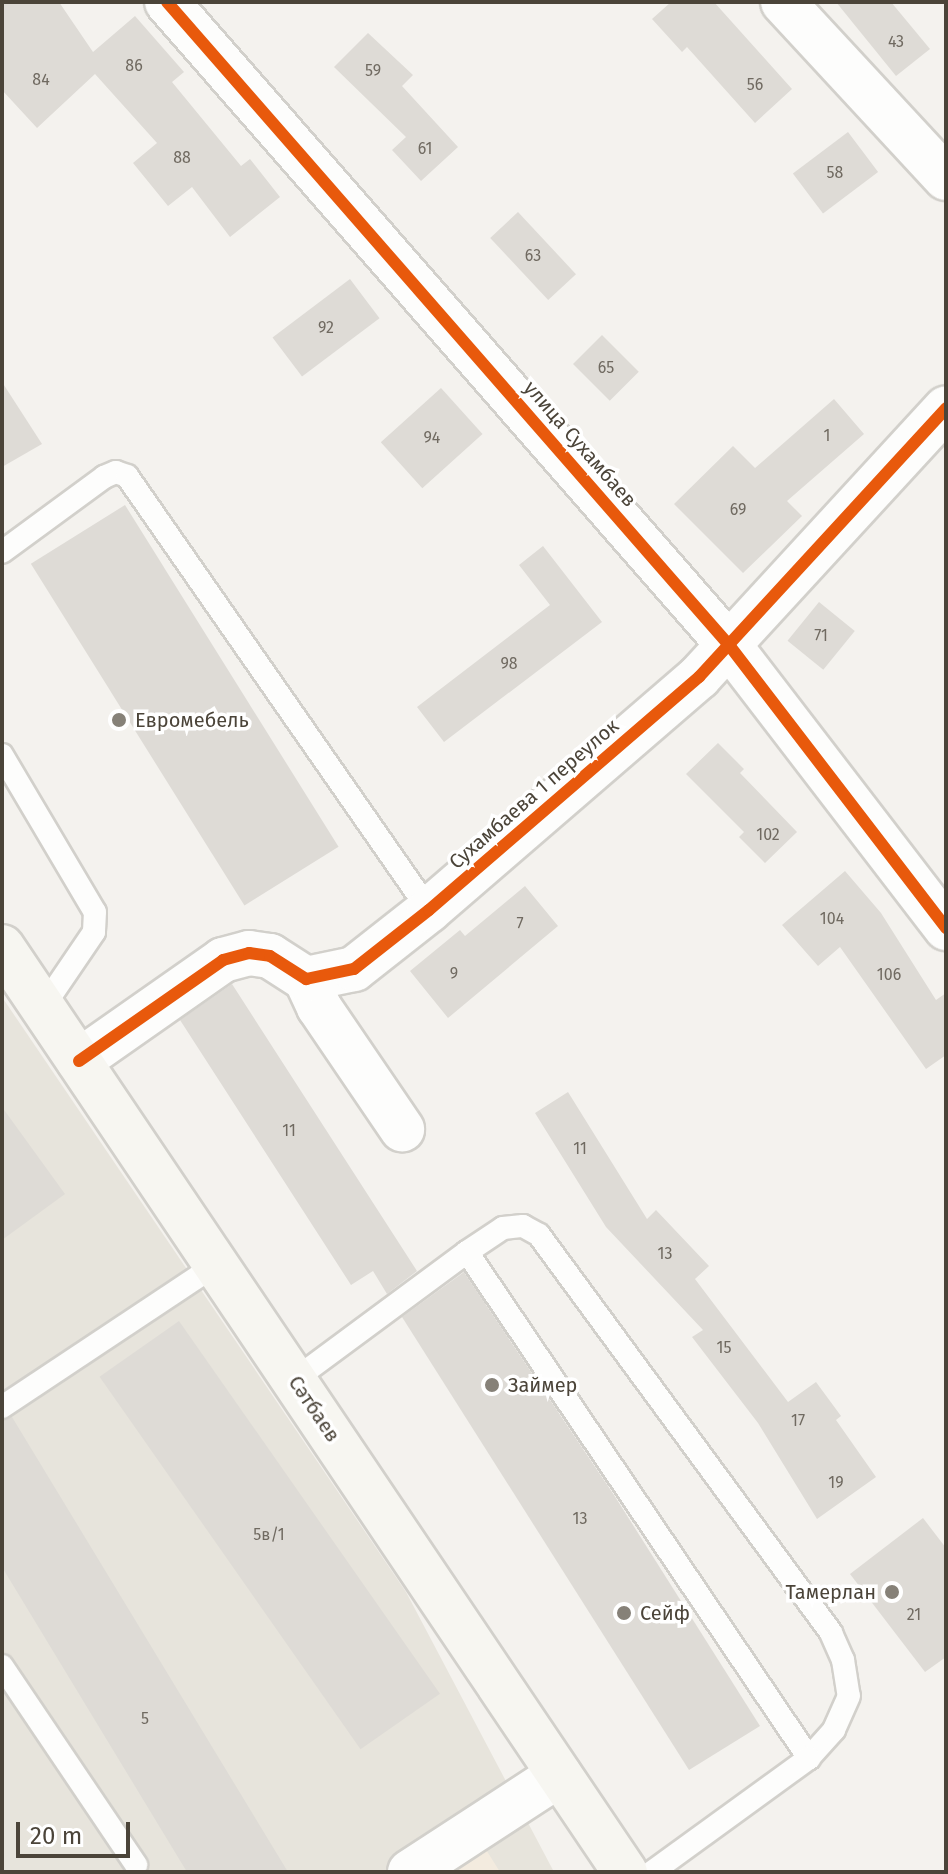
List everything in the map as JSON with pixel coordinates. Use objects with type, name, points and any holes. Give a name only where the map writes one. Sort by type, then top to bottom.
[{"type":"street","name":"улица Сухамбаев","points":[[167,2],[729,645],[946,928]]},
{"type":"street","points":[[783,2],[946,178]]},
{"type":"street","name":"Сухамбаева 1 переулок","points":[[306,979],[354,969],[429,910],[699,677],[946,408]]},
{"type":"street","name":"Сәтбаев","points":[[2,947],[625,1872]]},
{"type":"street","points":[[79,1061],[223,960],[249,953],[270,956],[306,979],[319,1007],[402,1129]]},
{"type":"street","points":[[410,1872],[559,1775]]},
{"type":"lane","points":[[2,552],[104,477],[116,472],[127,476],[429,910]]},
{"type":"lane","points":[[2,755],[95,912],[94,932],[43,1007]]},
{"type":"lane","points":[[294,1380],[467,1252],[503,1228],[523,1226],[539,1235],[831,1633],[843,1660],[849,1696],[834,1730],[809,1758],[652,1872]]},
{"type":"lane","points":[[467,1252],[809,1758]]},
{"type":"lane","points":[[2,1407],[216,1265]]},
{"type":"lane","points":[[2,1666],[136,1865]]},
{"type":"shaded area","points":[[2,997],[406,1592],[554,1872],[2,1872]]},
{"type":"shaded area","points":[[485,1848],[500,1872],[446,1872]]},
{"type":"building","points":[[2,2],[59,2],[93,52],[135,16],[184,72],[172,82],[241,166],[250,159],[280,197],[230,237],[192,187],[168,206],[133,163],[157,143],[95,74],[37,128],[2,90]]},
{"type":"building","points":[[671,2],[714,2],[792,89],[755,123],[687,47],[682,52],[652,19]]},
{"type":"building","points":[[836,2],[891,2],[930,49],[896,76]]},
{"type":"building","points":[[368,33],[413,75],[402,86],[458,147],[421,181],[392,150],[406,137],[334,67]]},
{"type":"building","points":[[848,132],[878,172],[823,213],[793,174]]},
{"type":"building","points":[[518,212],[576,274],[548,300],[490,238]]},
{"type":"building","points":[[350,279],[379,318],[302,377],[273,337]]},
{"type":"building","points":[[602,335],[639,372],[610,401],[573,364]]},
{"type":"building","points":[[2,382],[42,444],[2,467]]},
{"type":"building","points":[[441,388],[482,434],[422,488],[381,442]]},
{"type":"building","points":[[834,399],[864,434],[787,501],[802,516],[743,573],[674,504],[733,446],[755,468]]},
{"type":"building","points":[[125,505],[339,847],[244,906],[31,564]]},
{"type":"building","points":[[543,546],[602,622],[444,742],[417,707],[550,605],[519,565]]},
{"type":"building","points":[[819,602],[855,631],[823,670],[788,641]]},
{"type":"building","points":[[718,743],[744,769],[740,773],[797,832],[765,863],[739,837],[744,832],[686,774]]},
{"type":"building","points":[[845,871],[881,913],[936,1000],[946,993],[946,1055],[926,1069],[840,947],[818,966],[782,925]]},
{"type":"building","points":[[525,886],[558,926],[448,1018],[410,971],[460,930],[465,936]]},
{"type":"building","points":[[232,984],[417,1271],[387,1294],[373,1271],[351,1285],[180,1020]]},
{"type":"building","points":[[568,1092],[647,1219],[656,1210],[709,1266],[695,1279],[788,1402],[816,1382],[841,1416],[836,1420],[876,1477],[817,1519],[758,1423],[692,1337],[703,1330],[606,1227],[535,1113]]},
{"type":"building","points":[[2,1107],[65,1194],[2,1240]]},
{"type":"building","points":[[464,1272],[614,1495],[760,1726],[689,1770],[402,1317]]},
{"type":"building","points":[[179,1321],[440,1694],[361,1749],[100,1377]]},
{"type":"building","points":[[12,1417],[288,1872],[187,1872],[2,1567],[2,1421]]},
{"type":"building","points":[[923,1518],[946,1548],[946,1657],[925,1672],[850,1574]]},
{"type":"cycle path","points":[[167,2],[729,645],[946,928]]},
{"type":"cycle path","points":[[79,1061],[223,960],[249,953],[270,956],[306,979],[354,969],[429,910],[699,677],[946,408]]},
{"type":"place","name":"Евромебель","points":[[119,720]]},
{"type":"place","name":"Займер","points":[[492,1385]]},
{"type":"place","name":"Тамерлан","points":[[892,1592]]},
{"type":"place","name":"Сейф","points":[[624,1613]]}]
